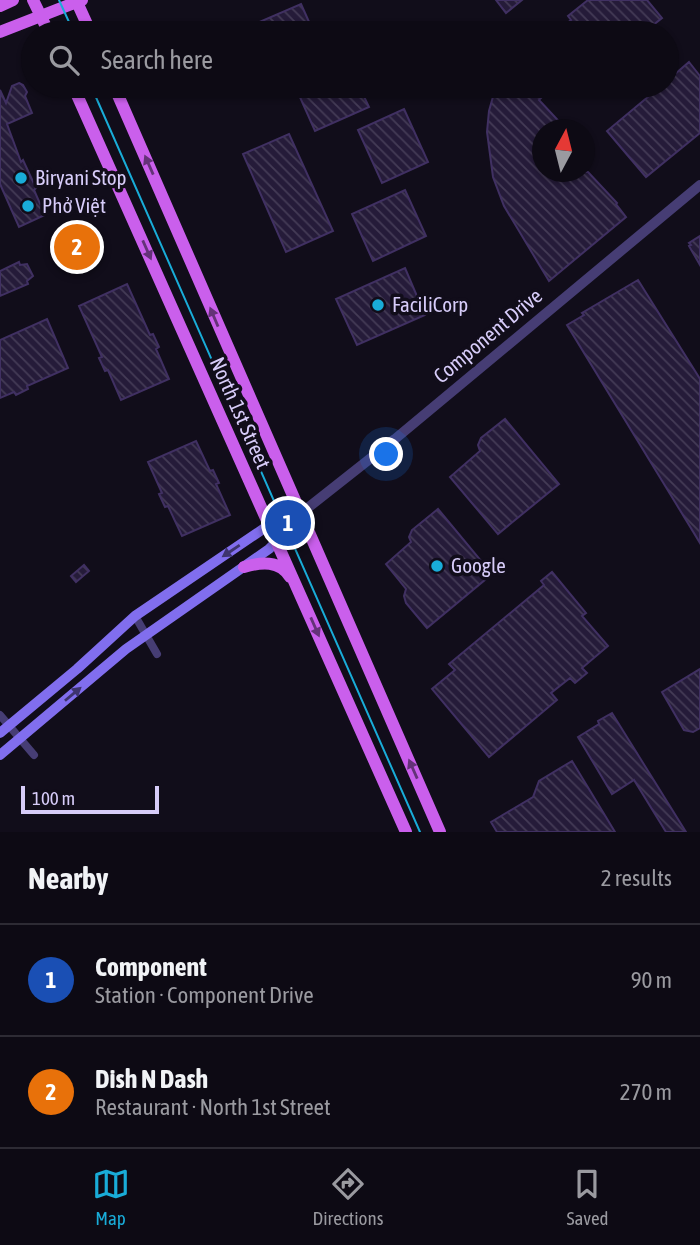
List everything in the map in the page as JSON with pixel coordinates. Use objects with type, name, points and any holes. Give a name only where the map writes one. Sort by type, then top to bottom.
[{"type":"main road","points":[[0,6],[13,0]]},
{"type":"main road","points":[[33,0],[43,21]]},
{"type":"main road","points":[[28,21],[78,1],[86,21]]},
{"type":"main road","points":[[0,32],[21,24]]},
{"type":"main road","name":"North 1st Street","points":[[78,98],[406,832]]},
{"type":"main road","name":"North 1st Street","points":[[119,98],[440,832]]},
{"type":"main road","name":"Component Drive","points":[[4,729],[135,617],[269,526],[300,514]]},
{"type":"main road","name":"Component Drive","points":[[0,755],[145,635],[277,542],[300,514]]},
{"type":"main road","points":[[244,567],[259,563],[286,569],[298,589]]},
{"type":"street","name":"Component Drive","points":[[300,514],[390,444],[700,185]]},
{"type":"street","points":[[135,617],[157,654]]},
{"type":"street","points":[[0,715],[4,729],[20,738],[34,755]]},
{"type":"building","points":[[496,0],[522,0],[506,13]]},
{"type":"building","points":[[588,0],[647,0],[662,18],[658,21],[570,21],[568,16]]},
{"type":"building","points":[[301,4],[309,21],[262,21]]},
{"type":"building","points":[[689,62],[700,76],[700,133],[646,177],[607,131],[647,98],[679,98],[679,71]]},
{"type":"building","points":[[21,84],[21,98],[26,98],[32,113],[7,124],[21,162],[23,160],[41,206],[43,205],[47,214],[19,227],[0,184],[0,90],[6,103],[12,86]]},
{"type":"building","points":[[300,98],[365,98],[369,107],[315,131]]},
{"type":"building","points":[[493,98],[541,98],[539,100],[557,119],[532,119],[532,182],[595,182],[595,179],[626,217],[549,281],[504,206],[493,177],[487,132]]},
{"type":"building","points":[[404,109],[428,162],[382,183],[358,130]]},
{"type":"building","points":[[289,134],[333,231],[286,252],[243,154]]},
{"type":"building","points":[[405,190],[426,236],[373,261],[352,214]]},
{"type":"building","points":[[92,228],[99,252],[70,266],[66,261],[63,262],[57,243]]},
{"type":"building","points":[[700,236],[700,265],[689,243]]},
{"type":"building","points":[[19,262],[20,265],[27,264],[33,276],[27,281],[28,284],[0,296],[0,271]]},
{"type":"building","points":[[405,268],[425,315],[357,345],[336,299]]},
{"type":"building","points":[[638,280],[700,379],[700,543],[567,325],[584,315],[582,313]]},
{"type":"building","points":[[127,284],[150,335],[153,334],[159,347],[156,349],[169,379],[121,400],[108,370],[105,371],[99,358],[102,357],[79,306]]},
{"type":"building","points":[[47,319],[68,368],[27,386],[28,389],[16,395],[14,392],[0,398],[0,340]]},
{"type":"building","points":[[505,419],[559,484],[498,534],[450,477],[480,451],[478,445],[481,438]]},
{"type":"building","points":[[196,441],[210,471],[213,470],[219,483],[216,484],[230,515],[182,536],[168,506],[165,507],[159,494],[162,493],[148,462]]},
{"type":"building","points":[[438,509],[492,574],[427,628],[406,603],[406,589],[386,564],[411,542],[409,537],[412,530]]},
{"type":"building","points":[[84,565],[89,571],[76,582],[71,576]]},
{"type":"building","points":[[552,572],[586,613],[582,616],[608,646],[582,668],[587,673],[575,683],[570,678],[551,693],[557,700],[489,757],[432,689],[455,670],[449,664],[544,585],[541,581]]},
{"type":"building","points":[[700,669],[700,728],[693,732],[684,730],[662,692]]},
{"type":"building","points":[[612,713],[686,832],[666,832],[634,780],[612,794],[578,737]]},
{"type":"building","points":[[572,761],[615,832],[497,832],[491,822],[533,797],[539,781]]},
{"type":"tram line","points":[[59,0],[69,21]]},
{"type":"tram line","points":[[96,98],[420,832]]},
{"type":"place","name":"Biryani Stop","points":[[21,178]]},
{"type":"place","name":"Phở Việt","points":[[28,206]]},
{"type":"place","name":"Dish N Dash","points":[[77,247]]},
{"type":"place","name":"FaciliCorp","points":[[378,305]]},
{"type":"place","name":"Component","points":[[288,523]]},
{"type":"place","name":"Google","points":[[437,566]]}]
